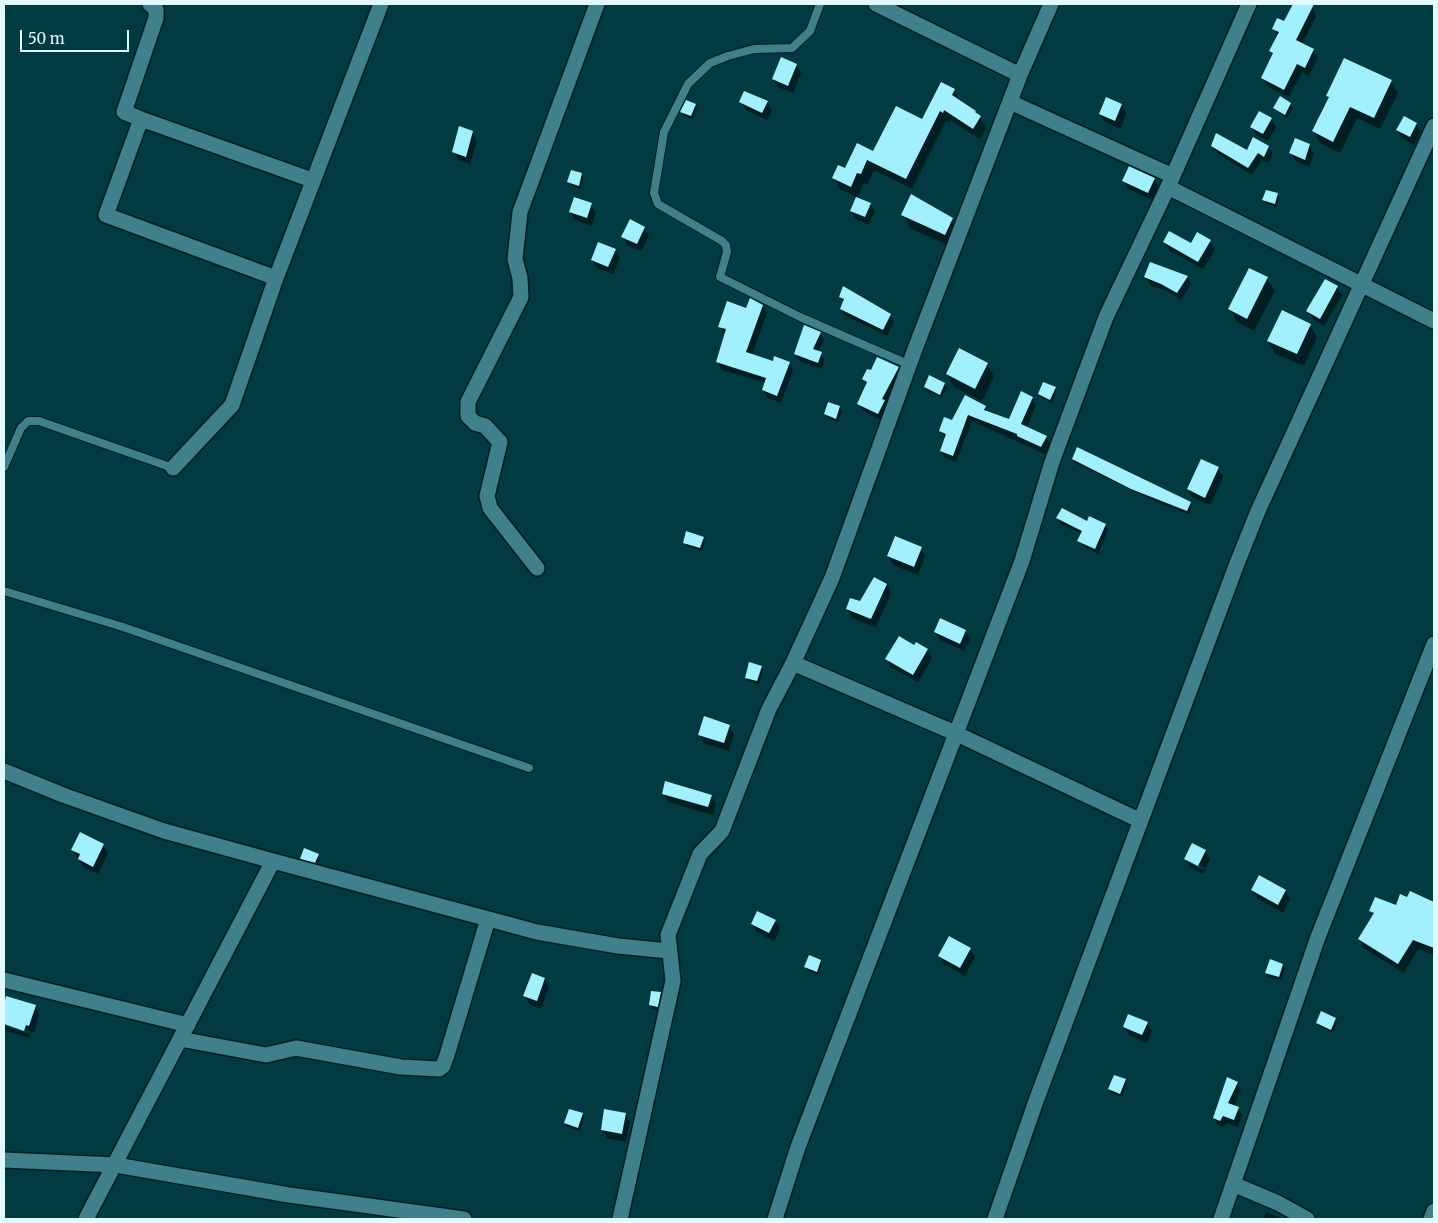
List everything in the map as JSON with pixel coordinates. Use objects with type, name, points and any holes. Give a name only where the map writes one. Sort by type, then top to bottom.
[{"type":"street","points":[[150,4],[156,9],[156,18],[124,112],[312,180]]},
{"type":"street","points":[[173,468],[232,405],[312,180],[381,4]]},
{"type":"street","points":[[537,568],[490,508],[487,496],[500,442],[485,426],[475,423],[468,416],[468,402],[521,297],[520,278],[515,259],[520,212],[597,4]]},
{"type":"street","points":[[876,4],[1020,75]]},
{"type":"street","points":[[620,1219],[673,981],[668,934],[700,854],[722,831],[769,709],[794,663],[832,578],[910,365],[1020,75],[1051,4]]},
{"type":"street","points":[[775,1219],[798,1147],[955,732],[1022,561],[1052,462],[1106,318],[1171,181],[1250,4]]},
{"type":"street","points":[[1010,102],[1171,181],[1361,285],[1434,321]]},
{"type":"street","points":[[141,119],[106,215],[276,278]]},
{"type":"street","points":[[996,1219],[1036,1101],[1139,820],[1258,512],[1434,126]]},
{"type":"street","points":[[1221,1219],[1318,937],[1434,644]]},
{"type":"street","points":[[794,663],[955,732],[1139,820]]},
{"type":"street","points":[[4,770],[63,795],[164,831],[274,861],[537,932],[618,946],[669,951]]},
{"type":"street","points":[[86,1219],[274,861]]},
{"type":"street","points":[[180,1039],[266,1056],[296,1048],[401,1067],[439,1069],[443,1066],[447,1055],[488,919]]},
{"type":"street","points":[[4,980],[188,1025]]},
{"type":"street","points":[[4,1160],[116,1165],[401,1214],[464,1219]]},
{"type":"street","points":[[1233,1184],[1278,1203],[1308,1219]]},
{"type":"street","points":[[1431,1219],[1434,1211]]},
{"type":"lane","points":[[820,4],[810,31],[792,48],[754,49],[728,56],[710,63],[688,84],[664,132],[654,193],[658,204],[726,245],[727,252],[720,277],[800,317],[910,365]]},
{"type":"lane","points":[[4,467],[21,428],[28,421],[39,421],[173,468]]},
{"type":"lane","points":[[4,591],[123,627],[528,768]]},
{"type":"building","points":[[1293,4],[1314,4],[1296,40],[1314,49],[1305,68],[1297,64],[1284,90],[1261,78],[1273,53],[1269,51],[1279,32],[1272,29],[1277,18],[1284,21]]},
{"type":"building","points":[[781,57],[797,64],[788,86],[772,79]]},
{"type":"building","points":[[1344,58],[1392,80],[1374,118],[1350,107],[1333,142],[1312,131],[1329,97],[1326,96]]},
{"type":"building","points":[[941,82],[955,89],[952,95],[981,116],[973,129],[944,110],[943,113],[940,111],[906,179],[867,160],[861,174],[857,173],[851,187],[832,178],[838,165],[845,168],[857,143],[873,151],[896,106],[922,119]]},
{"type":"building","points":[[744,91],[768,101],[762,113],[739,102]]},
{"type":"building","points":[[1280,96],[1291,103],[1285,115],[1273,108]]},
{"type":"building","points":[[1106,97],[1122,104],[1115,121],[1099,114]]},
{"type":"building","points":[[686,100],[696,104],[691,116],[680,112]]},
{"type":"building","points":[[1259,111],[1272,118],[1263,134],[1250,127]]},
{"type":"building","points":[[1404,116],[1417,123],[1410,137],[1396,130]]},
{"type":"building","points":[[459,126],[473,131],[466,157],[452,152]]},
{"type":"building","points":[[1216,133],[1247,150],[1253,137],[1269,146],[1264,157],[1258,153],[1248,168],[1211,146]]},
{"type":"building","points":[[1295,138],[1310,144],[1305,160],[1289,153]]},
{"type":"building","points":[[1129,166],[1155,178],[1148,193],[1122,181]]},
{"type":"building","points":[[571,170],[582,173],[579,186],[567,182]]},
{"type":"building","points":[[1266,190],[1278,193],[1275,204],[1262,200]]},
{"type":"building","points":[[911,194],[953,218],[945,235],[901,215]]},
{"type":"building","points":[[574,197],[592,203],[587,218],[569,212]]},
{"type":"building","points":[[856,197],[871,203],[865,217],[850,211]]},
{"type":"building","points":[[630,219],[645,227],[637,244],[621,237]]},
{"type":"building","points":[[1169,231],[1191,243],[1197,232],[1211,240],[1198,262],[1163,242]]},
{"type":"building","points":[[598,242],[616,249],[608,267],[591,260]]},
{"type":"building","points":[[1150,262],[1188,276],[1177,293],[1144,277]]},
{"type":"building","points":[[1249,268],[1268,277],[1247,319],[1228,309]]},
{"type":"building","points":[[1325,279],[1338,286],[1320,319],[1306,311]]},
{"type":"building","points":[[843,286],[891,314],[883,330],[840,309],[844,299],[839,297]]},
{"type":"building","points":[[750,298],[763,305],[746,352],[773,361],[774,356],[790,362],[777,396],[762,390],[766,378],[716,362],[726,329],[718,327],[727,301],[746,308]]},
{"type":"building","points":[[1282,310],[1311,324],[1297,354],[1267,341]]},
{"type":"building","points":[[804,325],[821,332],[813,349],[822,352],[818,363],[794,354]]},
{"type":"building","points":[[959,348],[988,363],[975,389],[946,374]]},
{"type":"building","points":[[877,357],[899,367],[882,399],[885,400],[878,414],[857,404],[867,382],[862,379],[867,369],[871,370]]},
{"type":"building","points":[[929,375],[945,383],[940,395],[924,387]]},
{"type":"building","points":[[1043,382],[1056,387],[1050,400],[1038,394]]},
{"type":"building","points":[[1021,391],[1033,397],[1021,424],[1047,436],[1041,447],[1017,436],[1017,434],[968,415],[953,456],[940,451],[946,434],[939,431],[944,417],[952,420],[965,395],[986,406],[984,410],[1009,419]]},
{"type":"building","points":[[828,402],[840,406],[836,419],[824,414]]},
{"type":"building","points":[[1077,447],[1191,502],[1187,511],[1131,489],[1072,459]]},
{"type":"building","points":[[1201,459],[1219,467],[1205,498],[1187,489]]},
{"type":"building","points":[[1062,508],[1087,521],[1089,516],[1106,524],[1095,549],[1077,541],[1082,531],[1056,518]]},
{"type":"building","points":[[686,531],[704,537],[700,548],[683,543]]},
{"type":"building","points":[[895,536],[922,547],[914,567],[887,556]]},
{"type":"building","points":[[874,577],[887,584],[871,619],[846,609],[850,598],[860,601]]},
{"type":"building","points":[[940,618],[966,630],[960,644],[934,632]]},
{"type":"building","points":[[899,636],[914,645],[916,642],[928,649],[913,675],[885,659]]},
{"type":"building","points":[[749,662],[762,666],[757,681],[745,678]]},
{"type":"building","points":[[704,716],[730,725],[724,743],[698,735]]},
{"type":"building","points":[[665,781],[712,795],[708,807],[662,794]]},
{"type":"building","points":[[80,832],[104,844],[93,867],[78,859],[80,854],[71,850]]},
{"type":"building","points":[[1192,843],[1206,850],[1198,866],[1184,859]]},
{"type":"building","points":[[304,848],[319,854],[315,863],[300,859]]},
{"type":"building","points":[[1259,875],[1286,890],[1278,905],[1251,890]]},
{"type":"building","points":[[1410,891],[1434,902],[1434,948],[1413,940],[1398,964],[1358,939],[1374,913],[1369,911],[1375,897],[1396,905],[1400,894],[1407,897]]},
{"type":"building","points":[[757,911],[776,920],[769,933],[751,924]]},
{"type":"building","points":[[949,936],[971,948],[960,968],[938,956]]},
{"type":"building","points":[[809,955],[821,960],[817,972],[804,967]]},
{"type":"building","points":[[1270,959],[1283,964],[1279,977],[1265,973]]},
{"type":"building","points":[[532,973],[545,978],[537,1001],[523,996]]},
{"type":"building","points":[[651,991],[661,992],[658,1007],[649,1005]]},
{"type":"building","points":[[6,996],[36,1005],[29,1026],[26,1025],[24,1031],[4,1024]]},
{"type":"building","points":[[1321,1011],[1336,1018],[1331,1030],[1316,1023]]},
{"type":"building","points":[[1128,1014],[1148,1022],[1142,1035],[1123,1027]]},
{"type":"building","points":[[1114,1075],[1126,1079],[1120,1094],[1108,1089]]},
{"type":"building","points":[[1227,1077],[1238,1082],[1228,1103],[1239,1107],[1234,1120],[1223,1116],[1220,1121],[1213,1118]]},
{"type":"building","points":[[569,1109],[583,1113],[578,1128],[564,1123]]},
{"type":"building","points":[[604,1109],[626,1113],[622,1134],[601,1130]]}]
